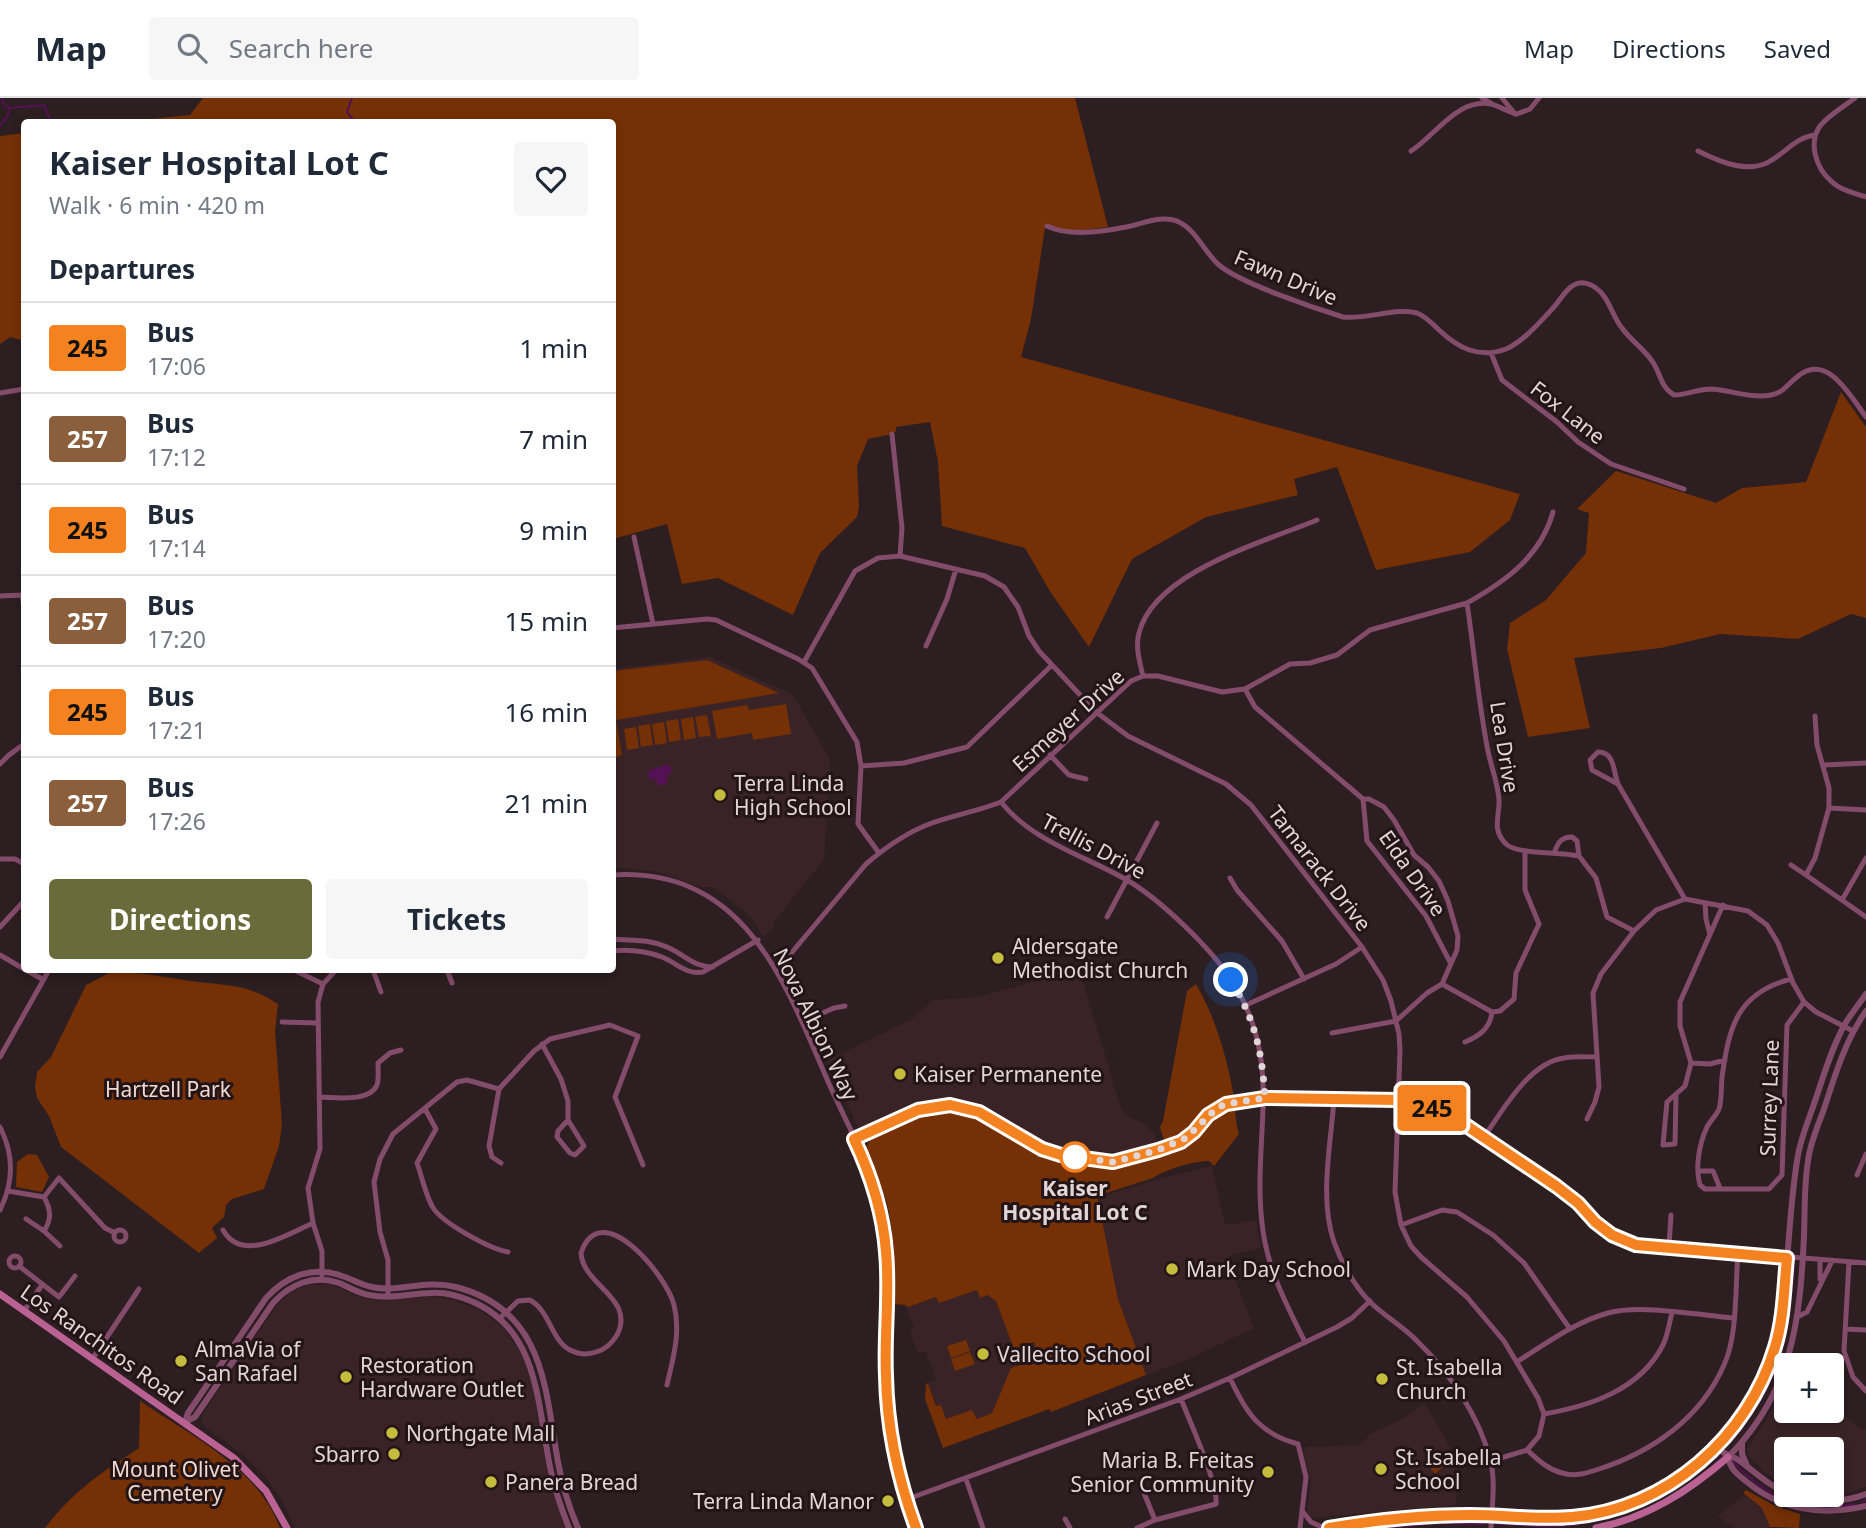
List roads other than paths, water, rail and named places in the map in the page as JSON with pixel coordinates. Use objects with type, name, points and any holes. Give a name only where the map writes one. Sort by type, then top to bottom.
[{"type":"main road","name":"Los Ranchitos Road","points":[[0,1294],[234,1458],[275,1504],[289,1528]]},
{"type":"main road","points":[[1327,1528],[1438,1515],[1572,1517],[1607,1511],[1661,1489],[1716,1447]]},
{"type":"main road","points":[[1596,1528],[1641,1515],[1667,1502],[1702,1480],[1728,1457]]},
{"type":"street","points":[[1482,98],[1515,114],[1530,109],[1539,98]]},
{"type":"street","points":[[1502,98],[1515,114]]},
{"type":"street","points":[[1855,98],[1828,118],[1815,135],[1816,158],[1830,181],[1866,197]]},
{"type":"street","points":[[1411,151],[1455,113],[1470,106],[1492,104]]},
{"type":"street","points":[[1698,151],[1730,164],[1762,166],[1799,140],[1815,135]]},
{"type":"street","name":"Fawn Drive","points":[[1047,226],[1061,232],[1080,233],[1123,228],[1158,220],[1176,221],[1192,233],[1220,266],[1251,282],[1343,317],[1355,319],[1402,312],[1417,313],[1464,350],[1491,353]]},
{"type":"street","points":[[1491,353],[1509,348],[1522,340],[1567,289],[1583,282],[1601,292],[1621,328],[1645,352],[1654,364],[1664,387],[1674,395],[1706,389],[1764,397],[1778,394],[1806,370],[1818,369],[1830,373],[1843,385],[1866,417]]},
{"type":"street","name":"Fox Lane","points":[[1491,353],[1502,380],[1558,422],[1577,442],[1611,464],[1684,489]]},
{"type":"street","points":[[0,393],[21,390]]},
{"type":"street","points":[[892,434],[902,528],[900,556]]},
{"type":"street","points":[[1245,690],[1290,664],[1310,663],[1337,655],[1370,631],[1467,603],[1509,576],[1530,558],[1543,538],[1553,512]]},
{"type":"street","points":[[1143,676],[1137,644],[1139,633],[1144,620],[1172,586],[1198,569],[1317,520]]},
{"type":"street","points":[[634,537],[653,624]]},
{"type":"street","name":"Tamarack Drive","points":[[804,662],[855,570],[878,558],[900,556],[985,576],[1004,587],[1018,607],[1029,636],[1052,666],[1096,712],[1128,736],[1226,783],[1251,805],[1362,947],[1383,980],[1396,1021],[1400,1050],[1395,1192],[1401,1225],[1411,1246],[1467,1297],[1504,1341],[1518,1361],[1544,1414]]},
{"type":"street","points":[[926,646],[947,599],[956,569]]},
{"type":"street","points":[[0,596],[21,595]]},
{"type":"street","name":"Lea Drive","points":[[1467,603],[1487,747],[1499,801],[1496,822],[1498,834],[1508,846],[1525,852]]},
{"type":"street","points":[[616,628],[716,620],[812,668],[857,742],[861,766],[859,824],[879,853]]},
{"type":"street","points":[[861,766],[904,763],[967,747],[1052,666]]},
{"type":"street","name":"Esmeyer Drive","points":[[774,967],[789,957],[866,864],[879,853],[906,835],[934,822],[982,810],[1001,802],[1122,687],[1143,676],[1158,676],[1222,692],[1245,690]]},
{"type":"street","name":"Elda Drive","points":[[1245,690],[1255,707],[1363,799],[1369,799],[1384,807],[1414,855],[1429,867],[1439,881],[1458,936],[1457,950],[1442,984]]},
{"type":"street","points":[[1806,875],[1815,858],[1829,808],[1829,788],[1817,745],[1815,716]]},
{"type":"street","points":[[0,764],[21,746]]},
{"type":"street","points":[[1618,784],[1592,770],[1590,764],[1594,754],[1601,752],[1611,757],[1618,784],[1685,899]]},
{"type":"street","points":[[1050,755],[1069,775],[1086,779]]},
{"type":"street","points":[[1824,765],[1866,762]]},
{"type":"street","name":"Elda Drive","points":[[1363,799],[1367,841],[1426,916],[1450,962]]},
{"type":"street","name":"Trellis Drive","points":[[1001,802],[1013,817],[1029,830],[1146,891],[1215,958],[1246,1005],[1260,1051],[1265,1098],[1260,1197],[1262,1226],[1278,1288],[1306,1342]]},
{"type":"street","points":[[1829,808],[1866,810]]},
{"type":"street","points":[[1107,917],[1157,823]]},
{"type":"street","points":[[1555,851],[1560,841],[1566,837],[1577,841],[1578,856],[1596,878],[1608,917],[1634,931]]},
{"type":"street","points":[[1332,1033],[1396,1021],[1427,993],[1442,984],[1492,1012],[1500,1011],[1514,999],[1516,973],[1539,924],[1525,890],[1525,852],[1555,851],[1578,856]]},
{"type":"street","points":[[1842,900],[1866,858]]},
{"type":"street","points":[[0,859],[15,859],[21,862]]},
{"type":"street","points":[[1791,865],[1866,918]]},
{"type":"street","name":"Nova Albion Way","points":[[616,875],[645,876],[692,889],[728,911],[758,940],[802,1022],[869,1172],[880,1208],[885,1243],[886,1376],[893,1447],[905,1500],[916,1528]]},
{"type":"street","points":[[1230,878],[1237,890],[1282,941],[1304,979]]},
{"type":"street","points":[[1587,1119],[1599,1087],[1593,993],[1601,975],[1634,931],[1656,910],[1685,899],[1748,911],[1767,925],[1778,943],[1791,979],[1804,1002],[1816,1012],[1853,1031]]},
{"type":"street","points":[[1705,902],[1710,934]]},
{"type":"street","points":[[0,927],[21,904]]},
{"type":"street","points":[[1676,1095],[1675,1144],[1663,1145],[1667,1102],[1685,1086],[1691,1063],[1680,1026],[1680,1002],[1723,905]]},
{"type":"street","points":[[1706,919],[1716,923]]},
{"type":"street","points":[[616,939],[643,939],[669,948],[698,966],[713,967]]},
{"type":"street","points":[[616,951],[631,949],[646,952],[664,958],[693,974],[713,967],[758,940]]},
{"type":"street","points":[[1246,1005],[1336,964],[1362,947]]},
{"type":"street","points":[[0,955],[21,967]]},
{"type":"street","points":[[32,973],[42,979]]},
{"type":"street","points":[[0,1056],[46,973]]},
{"type":"street","points":[[299,973],[323,984]]},
{"type":"street","points":[[322,1280],[322,1251],[313,1223],[308,1188],[320,1149],[318,1002],[323,984],[333,973]]},
{"type":"street","points":[[374,973],[381,992]]},
{"type":"street","points":[[448,973],[452,983]]},
{"type":"street","name":"Surrey Lane","points":[[1698,1171],[1706,1129],[1719,1108],[1724,1060],[1735,1021],[1745,1002],[1771,985],[1791,979]]},
{"type":"street","points":[[1774,1486],[1716,1447],[1741,1418],[1765,1376],[1779,1331],[1798,1154],[1844,1026],[1866,994]]},
{"type":"street","name":"Surrey Lane","points":[[1720,1188],[1769,1189],[1782,1175],[1787,1025],[1804,1002]]},
{"type":"street","points":[[802,1022],[845,1006]]},
{"type":"street","points":[[1728,1457],[1760,1418],[1779,1384],[1790,1352],[1798,1317],[1810,1150],[1853,1031],[1866,1011]]},
{"type":"street","points":[[1465,1042],[1477,1037],[1487,1028],[1492,1012]]},
{"type":"street","points":[[282,1022],[317,1023]]},
{"type":"street","points":[[500,1163],[492,1157],[489,1146],[499,1089],[550,1039],[610,1025],[638,1036],[615,1097],[643,1165]]},
{"type":"street","points":[[0,1035],[8,1040]]},
{"type":"street","points":[[542,1044],[561,1079],[568,1101],[568,1120],[584,1146],[575,1156],[557,1137],[558,1131],[568,1120]]},
{"type":"street","points":[[319,1097],[361,1096],[371,1092],[377,1085],[378,1063],[390,1053],[401,1050]]},
{"type":"street","points":[[1483,1138],[1530,1075],[1537,1070],[1562,1058],[1597,1057]]},
{"type":"street","points":[[1691,1063],[1710,1064],[1724,1060]]},
{"type":"street","points":[[1710,1064],[1723,1074]]},
{"type":"street","points":[[388,1296],[388,1260],[380,1231],[374,1182],[380,1158],[393,1134],[457,1082],[467,1080],[499,1089]]},
{"type":"street","points":[[854,1139],[918,1110],[950,1105],[979,1112],[1042,1149],[1061,1155],[1113,1162],[1181,1142],[1194,1132],[1208,1115],[1226,1104],[1265,1098],[1398,1100],[1437,1110],[1455,1118],[1556,1186],[1612,1235],[1636,1245],[1866,1263]]},
{"type":"street","points":[[1334,1099],[1327,1216],[1335,1243],[1351,1276],[1370,1301],[1419,1342],[1446,1373],[1467,1405],[1491,1461],[1491,1528]]},
{"type":"street","points":[[425,1109],[436,1129],[417,1163],[432,1206],[439,1215],[484,1243],[496,1250],[508,1252]]},
{"type":"street","points":[[0,1127],[12,1168],[8,1191],[0,1210]]},
{"type":"street","points":[[1857,1175],[1866,1154]]},
{"type":"street","points":[[1698,1171],[1713,1171],[1720,1188],[1705,1188],[1700,1185],[1698,1171]]},
{"type":"street","points":[[44,1197],[60,1178],[105,1228],[115,1233]]},
{"type":"street","points":[[8,1191],[44,1197]]},
{"type":"street","points":[[44,1197],[50,1212],[49,1224],[44,1231]]},
{"type":"street","points":[[1401,1225],[1442,1210],[1457,1212],[1493,1235],[1524,1263],[1570,1329]]},
{"type":"street","points":[[1669,1246],[1671,1215]]},
{"type":"street","points":[[26,1219],[60,1246]]},
{"type":"street","points":[[223,1230],[226,1235],[240,1243],[257,1246],[313,1223]]},
{"type":"street","points":[[499,1319],[518,1301],[530,1300],[540,1308],[564,1345],[571,1350],[588,1354],[605,1349],[617,1334],[620,1325],[619,1309],[610,1294],[584,1270],[581,1254],[589,1238],[597,1233],[621,1237],[652,1266],[664,1281],[672,1298],[678,1328],[667,1385]]},
{"type":"street","points":[[1527,1450],[1544,1466],[1564,1474],[1580,1475],[1625,1461],[1667,1436],[1691,1414],[1712,1388],[1730,1349],[1738,1253]]},
{"type":"street","points":[[1820,1260],[1820,1282]]},
{"type":"street","points":[[1798,1317],[1807,1312],[1832,1261]]},
{"type":"street","points":[[1849,1262],[1844,1352],[1853,1377],[1866,1391]]},
{"type":"street","points":[[19,1266],[59,1297],[75,1276]]},
{"type":"street","points":[[185,1422],[189,1412],[274,1289],[297,1275],[322,1271],[345,1276],[372,1287],[433,1283],[457,1287],[486,1300],[505,1313],[528,1338],[540,1362],[561,1478],[578,1528]]},
{"type":"street","points":[[185,1422],[195,1417],[280,1295],[300,1283],[332,1281],[370,1296],[444,1293],[474,1303],[499,1319],[521,1343],[532,1365],[550,1466],[569,1528]]},
{"type":"street","points":[[24,1311],[42,1285]]},
{"type":"street","points":[[93,1358],[139,1289]]},
{"type":"street","name":"Arias Street","points":[[905,1500],[1181,1399],[1306,1342],[1352,1318],[1370,1301]]},
{"type":"street","points":[[1518,1361],[1570,1329],[1611,1312],[1643,1310],[1733,1318]]},
{"type":"street","points":[[1491,1461],[1527,1450],[1539,1436],[1544,1414],[1578,1408],[1612,1395],[1630,1383],[1655,1357],[1664,1343],[1672,1313]]},
{"type":"street","points":[[1845,1329],[1866,1330]]},
{"type":"street","points":[[1230,1378],[1241,1403],[1259,1424],[1281,1439],[1298,1444],[1306,1477],[1300,1528]]},
{"type":"street","points":[[1137,1528],[1155,1520],[1211,1506],[1216,1502],[1203,1455],[1181,1399]]},
{"type":"street","points":[[1742,1443],[1742,1454],[1748,1467]]},
{"type":"street","points":[[1728,1457],[1729,1466],[1760,1493],[1792,1507],[1834,1512],[1860,1503],[1866,1494]]},
{"type":"street","points":[[966,1479],[983,1528]]},
{"type":"street","points":[[1142,1488],[1155,1520]]},
{"type":"street","points":[[1303,1512],[1311,1522],[1327,1528]]},
{"type":"street","points":[[1065,1519],[1070,1528]]},
{"type":"waterway","points":[[2,98],[9,108],[44,105],[50,119]]},
{"type":"waterway","points":[[352,98],[347,112],[353,119]]},
{"type":"waterway","points":[[0,125],[8,116],[9,108]]},
{"type":"waterway","points":[[1728,1445],[1755,1410],[1775,1370],[1786,1333],[1794,1267]]},
{"type":"waterway","points":[[1497,1524],[1556,1526],[1601,1520],[1663,1495],[1718,1456]]},
{"type":"waterway","points":[[1733,1462],[1759,1485],[1787,1500],[1818,1507],[1854,1504]]},
{"type":"waterway","points":[[1862,1502],[1866,1500]]},
{"type":"waterway","points":[[1382,1528],[1439,1523],[1484,1524]]},
{"type":"place","name":"Terra Linda High School","points":[[720,795]]},
{"type":"place","name":"Aldersgate Methodist Church","points":[[998,958]]},
{"type":"place","name":"Kaiser Permanente","points":[[900,1074]]},
{"type":"place","name":"Kaiser Hospital Lot C","points":[[1075,1157]]},
{"type":"place","name":"Mark Day School","points":[[1172,1269]]},
{"type":"place","name":"Vallecito School","points":[[983,1354]]},
{"type":"place","name":"AlmaVia of San Rafael","points":[[181,1361]]},
{"type":"place","name":"Restoration Hardware Outlet","points":[[346,1377]]},
{"type":"place","name":"St. Isabella Church","points":[[1382,1379]]},
{"type":"place","name":"Northgate Mall","points":[[392,1433]]},
{"type":"place","name":"Sbarro","points":[[394,1454]]},
{"type":"place","name":"St. Isabella School","points":[[1381,1469]]},
{"type":"place","name":"Maria B. Freitas Senior Community","points":[[1268,1472]]},
{"type":"place","name":"Panera Bread","points":[[491,1482]]},
{"type":"place","name":"Terra Linda Manor","points":[[888,1501]]},
{"type":"park label","name":"Hartzell Park","points":[[168,1089]]},
{"type":"park label","name":"Mount Olivet Cemetery","points":[[175,1481]]}]
